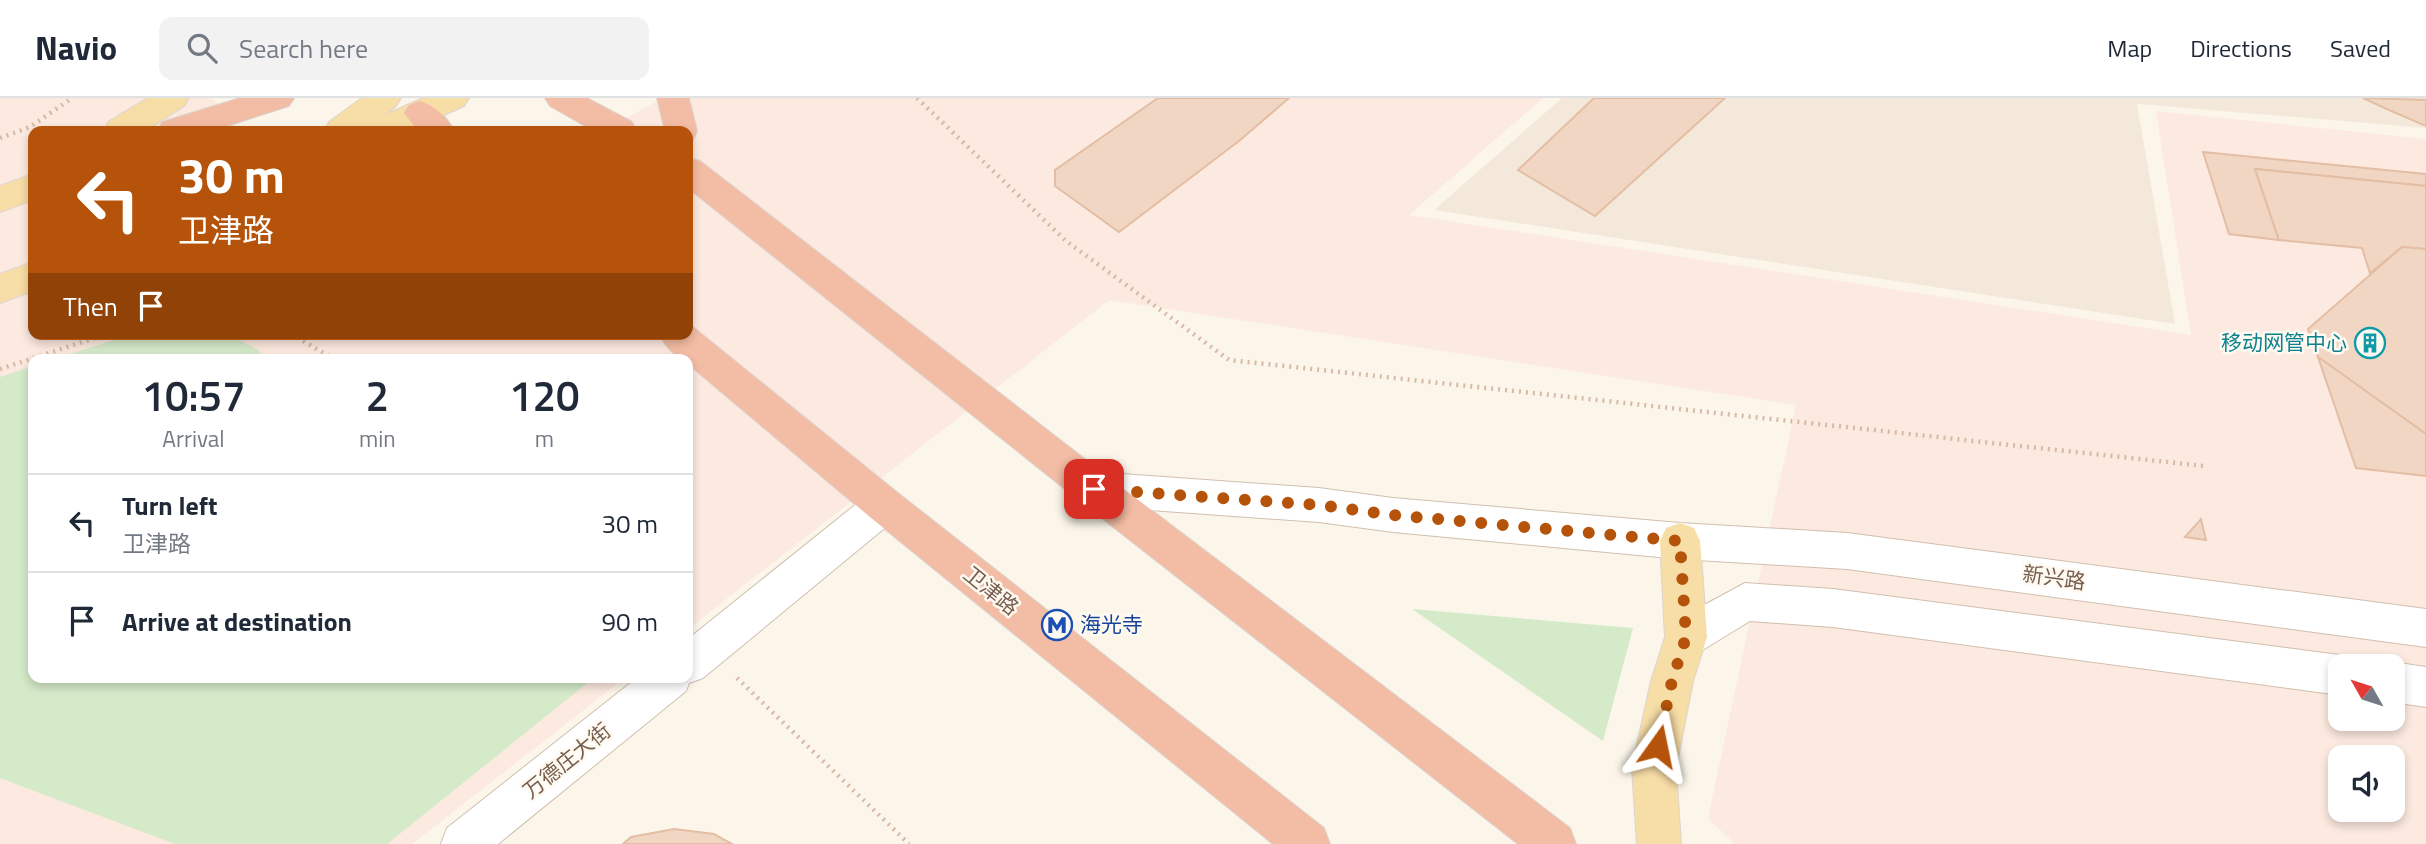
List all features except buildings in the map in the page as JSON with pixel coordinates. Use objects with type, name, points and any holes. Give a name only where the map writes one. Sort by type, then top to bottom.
[{"type":"highway","points":[[188,126],[278,98]]},
{"type":"highway","points":[[561,98],[611,126]]},
{"type":"highway","points":[[602,98],[635,126]]},
{"type":"highway","points":[[673,98],[680,126]]},
{"type":"highway","points":[[693,154],[721,198]]},
{"type":"highway","points":[[693,174],[1094,489],[1554,844]]},
{"type":"highway","points":[[693,179],[721,198]]},
{"type":"highway","name":"卫津路","points":[[684,340],[884,506],[1308,844]]},
{"type":"main road","points":[[128,126],[173,98]]},
{"type":"main road","points":[[183,126],[246,98]]},
{"type":"main road","points":[[348,126],[385,98]]},
{"type":"main road","points":[[391,126],[453,98]]},
{"type":"main road","points":[[0,289],[28,278]]},
{"type":"main road","points":[[1094,489],[1319,505],[1393,515],[1680,541],[1686,637],[1672,681],[1654,768],[1659,844]]},
{"type":"main road","points":[[697,656],[884,506]]},
{"type":"main road","name":"新兴路","points":[[1680,541],[1847,551],[2426,628]]},
{"type":"main road","points":[[1686,637],[1745,602],[1833,608],[2328,674]]},
{"type":"main road","name":"万德庄大街","points":[[463,844],[664,683]]},
{"type":"main road","points":[[2405,684],[2426,687]]},
{"type":"path","points":[[31,126],[72,98]]},
{"type":"path","points":[[917,98],[1066,241],[1229,360],[2204,466]]},
{"type":"path","points":[[0,138],[28,128]]},
{"type":"path","points":[[46,354],[89,340]]},
{"type":"path","points":[[301,340],[325,354]]},
{"type":"path","points":[[0,369],[28,360]]},
{"type":"path","points":[[697,656],[909,844]]},
{"type":"shaded area","points":[[0,98],[213,98],[235,126],[28,126],[28,340],[693,340],[693,126],[611,126],[663,98],[1543,98],[1409,215],[2191,335],[2156,111],[2426,139],[2426,844],[1735,844],[1708,818],[1796,405],[1109,300],[693,625],[693,354],[28,354],[28,683],[618,683],[412,844],[0,844]]},
{"type":"shaded area","points":[[1562,98],[2426,98],[2426,128],[2137,104],[2175,324],[1434,210]]},
{"type":"green space","points":[[114,340],[239,340],[262,354],[70,354]]},
{"type":"green space","points":[[28,368],[28,683],[588,683],[387,844],[175,844],[0,778],[0,377]]},
{"type":"green space","points":[[1412,609],[1633,628],[1603,741]]},
{"type":"place","name":"移动网管中心","points":[[2370,343]]},
{"type":"place","name":"海光寺","points":[[1057,625]]},
{"type":"route","points":[[1094,489],[1319,505],[1393,515],[1680,541],[1686,637],[1672,681],[1658,746]]}]
